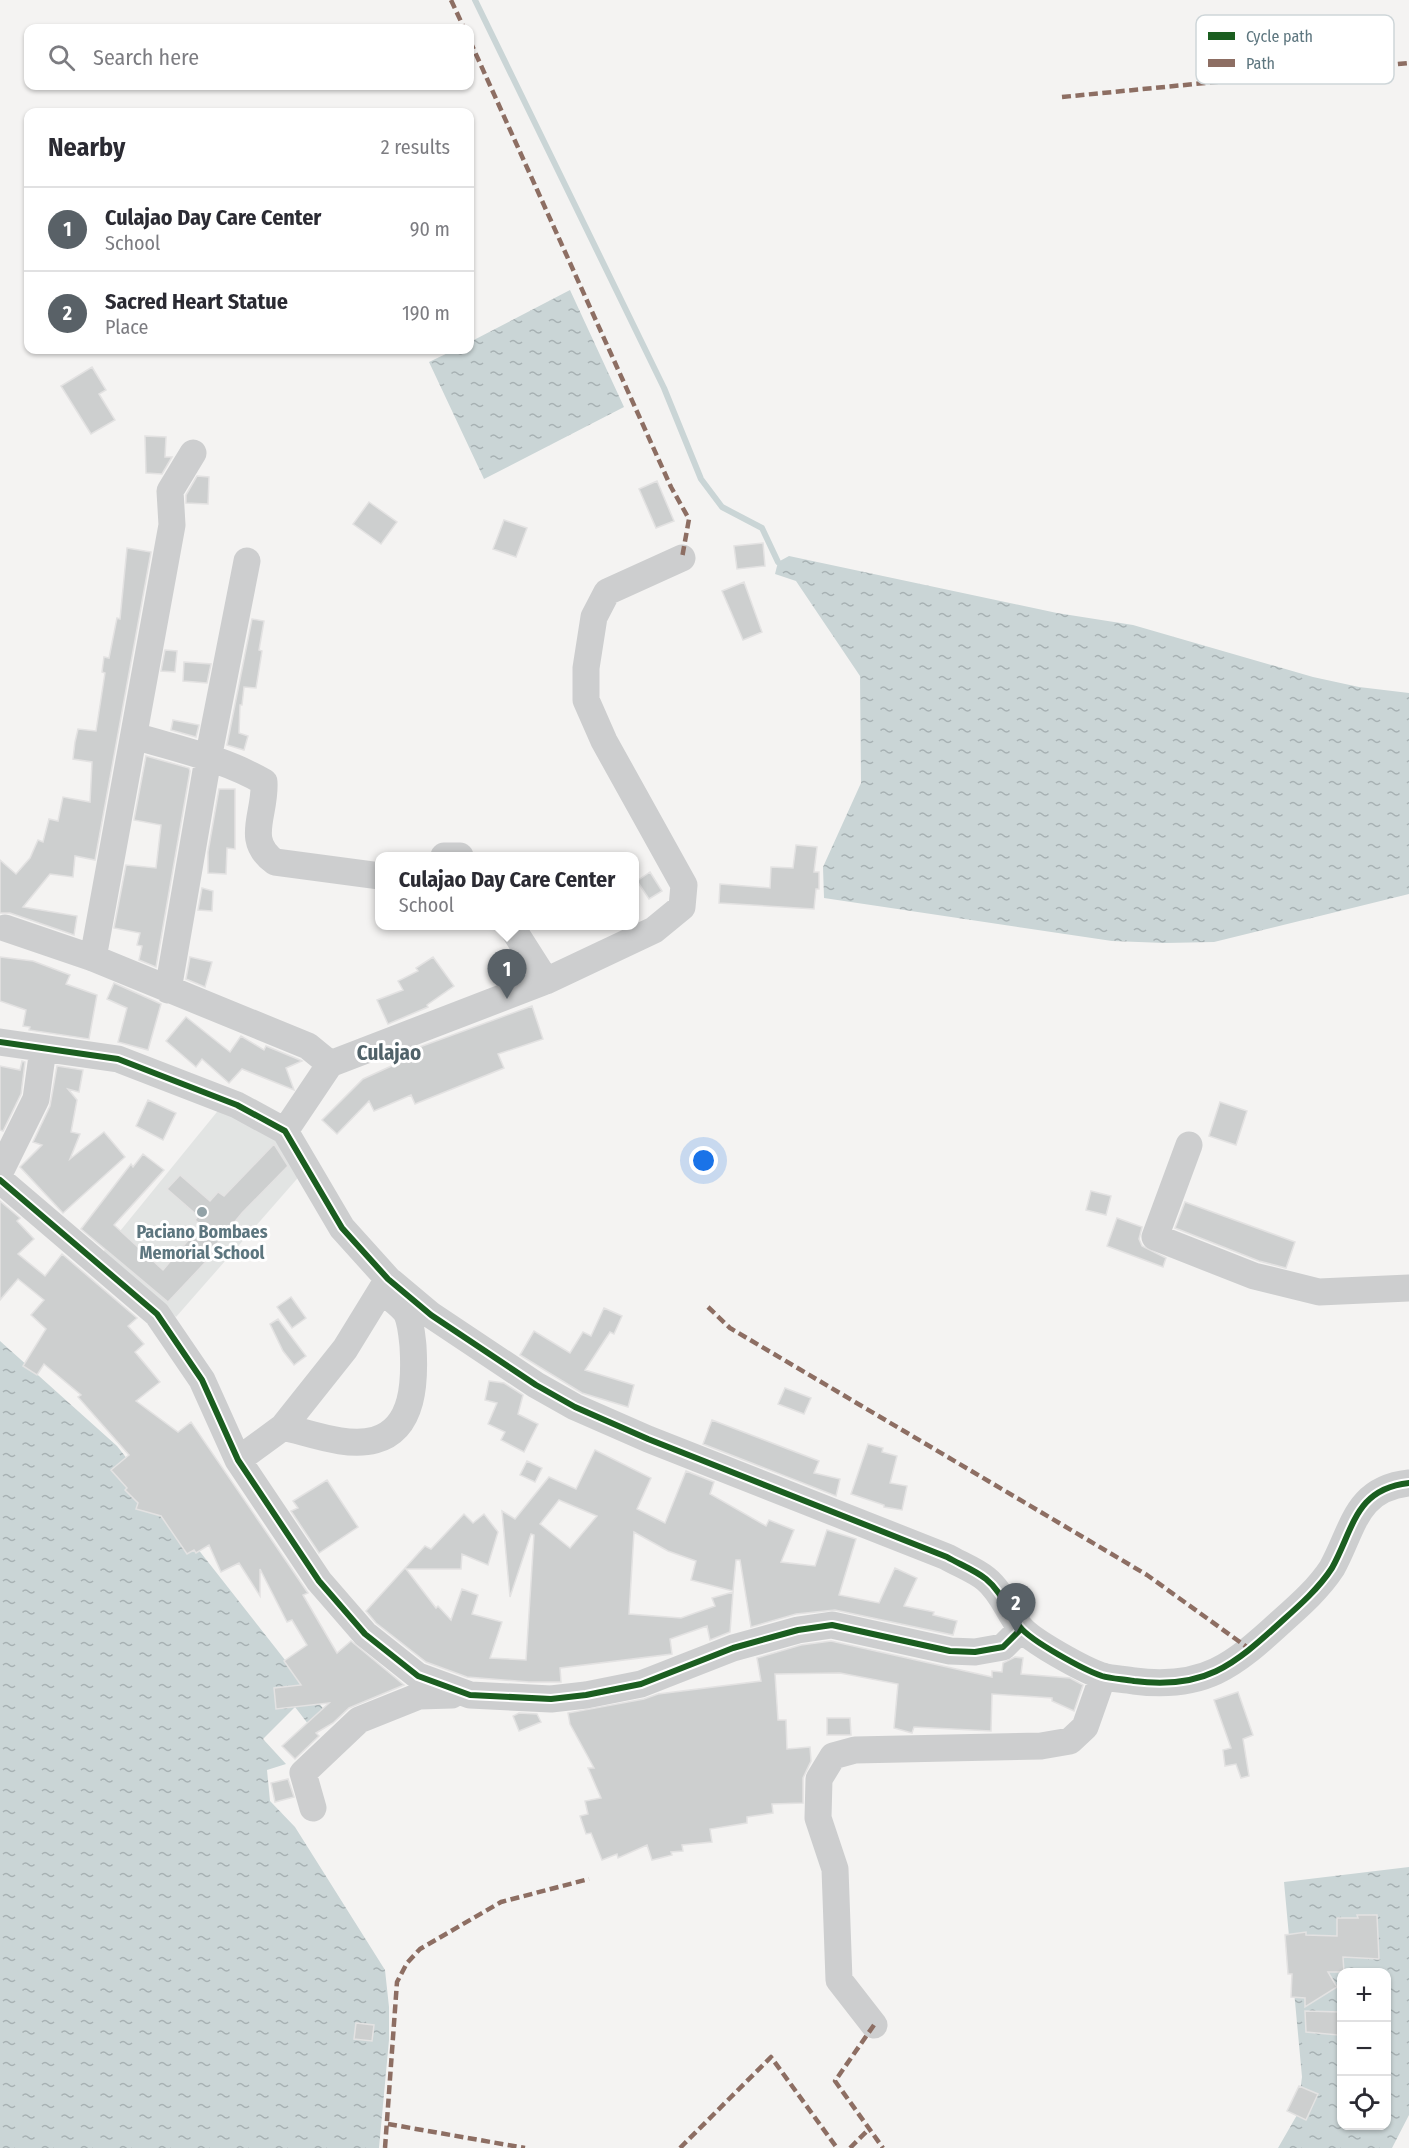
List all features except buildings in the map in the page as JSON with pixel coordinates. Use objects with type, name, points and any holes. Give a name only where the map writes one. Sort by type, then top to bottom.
[{"type":"street","points":[[93,958],[172,525],[170,490],[193,453]]},
{"type":"street","points":[[285,1131],[330,1064],[546,981],[654,930],[682,907],[684,885],[604,741],[586,700],[586,668],[594,617],[607,592],[682,558]]},
{"type":"street","points":[[168,990],[208,759],[247,561]]},
{"type":"street","points":[[135,736],[249,773],[264,782],[265,798],[257,841],[262,853],[275,862],[375,875]]},
{"type":"street","points":[[5,928],[93,958],[308,1046],[330,1064]]},
{"type":"street","points":[[514,930],[546,981]]},
{"type":"street","points":[[0,1042],[118,1059],[237,1105],[285,1131],[342,1228],[406,1312],[411,1332],[415,1376],[410,1405],[396,1429],[375,1440],[349,1442],[283,1427]]},
{"type":"street","points":[[0,1172],[36,1099],[43,1049]]},
{"type":"street","points":[[1190,1145],[1155,1237],[1254,1276],[1319,1292],[1409,1288]]},
{"type":"street","points":[[0,1180],[157,1314],[202,1380],[238,1460],[312,1572],[343,1612],[384,1651],[417,1676],[470,1695]]},
{"type":"street","points":[[238,1460],[283,1427],[345,1349],[385,1285]]},
{"type":"street","points":[[385,1285],[536,1385],[575,1407],[946,1557],[987,1580],[1006,1603],[1021,1629],[1065,1658],[1103,1676],[1154,1683],[1196,1681],[1240,1659],[1309,1597],[1331,1568],[1358,1512],[1373,1494],[1393,1485],[1409,1483]]},
{"type":"street","points":[[313,1808],[303,1773],[359,1720],[419,1696],[470,1695],[551,1699],[586,1695],[641,1684],[733,1648],[798,1630],[832,1625],[950,1651],[975,1652],[1003,1647],[1021,1629]]},
{"type":"street","points":[[874,2025],[839,1980],[835,1869],[818,1818],[819,1779],[833,1756],[855,1750],[1041,1746],[1070,1741],[1085,1727],[1103,1676]]},
{"type":"shaded area","name":"Paciano Bombaes Memorial School","points":[[221,1107],[278,1138],[303,1172],[176,1317],[103,1252]]},
{"type":"water","points":[[570,290],[624,407],[484,479],[429,362],[446,354],[474,354],[474,340]]},
{"type":"water","points":[[789,556],[1057,613],[1133,625],[1313,677],[1359,687],[1409,693],[1409,894],[1214,942],[1165,943],[1112,941],[824,898],[823,867],[861,783],[860,676],[796,581],[775,574],[778,562]]},
{"type":"water","points":[[0,1341],[117,1446],[329,1716],[312,1729],[295,1707],[263,1739],[286,1764],[267,1770],[270,1801],[295,1827],[385,1970],[389,2007],[389,2040],[379,2148],[0,2148]]},
{"type":"water","points":[[1409,1867],[1409,2115],[1392,2148],[1278,2148],[1297,2115],[1302,2077],[1284,1882]]},
{"type":"waterway","points":[[475,0],[664,388],[701,479],[722,507],[762,528],[778,562]]},
{"type":"marked path","points":[[451,0],[462,24]]},
{"type":"marked path","points":[[474,50],[671,487],[689,519],[682,558]]},
{"type":"marked path","points":[[1394,64],[1409,63]]},
{"type":"marked path","points":[[1062,97],[1196,84]]},
{"type":"marked path","points":[[708,1307],[730,1328],[1147,1575],[1251,1650]]},
{"type":"marked path","points":[[385,2148],[397,1982],[407,1963],[420,1949],[501,1902],[589,1879]]},
{"type":"marked path","points":[[874,2025],[835,2081],[883,2148]]},
{"type":"marked path","points":[[680,2148],[771,2057],[837,2148]]},
{"type":"marked path","points":[[388,2124],[525,2148]]},
{"type":"marked path","points":[[850,2148],[869,2129]]},
{"type":"cycle path","points":[[0,1042],[118,1059],[237,1105],[285,1131],[342,1228],[388,1279],[431,1315],[536,1385],[575,1407],[648,1439],[947,1557],[972,1570],[992,1584],[1026,1633],[1058,1654],[1102,1676],[1158,1683],[1180,1682],[1199,1678],[1232,1662],[1264,1637],[1321,1582],[1332,1568],[1358,1513],[1367,1502],[1377,1493],[1409,1483]]},
{"type":"cycle path","points":[[0,1180],[157,1314],[202,1380],[238,1460],[319,1581],[365,1634],[418,1676],[470,1695],[551,1699],[586,1695],[641,1684],[733,1648],[798,1630],[832,1625],[950,1651],[975,1652],[1003,1647],[1021,1629]]},
{"type":"place","name":"Culajao Day Care Center","points":[[507,999]]},
{"type":"place","name":"Paciano Bombaes Memorial School","points":[[202,1212]]},
{"type":"place","name":"Sacred Heart Statue","points":[[1016,1633]]},
{"type":"district","name":"Culajao","points":[[389,1053]]}]
